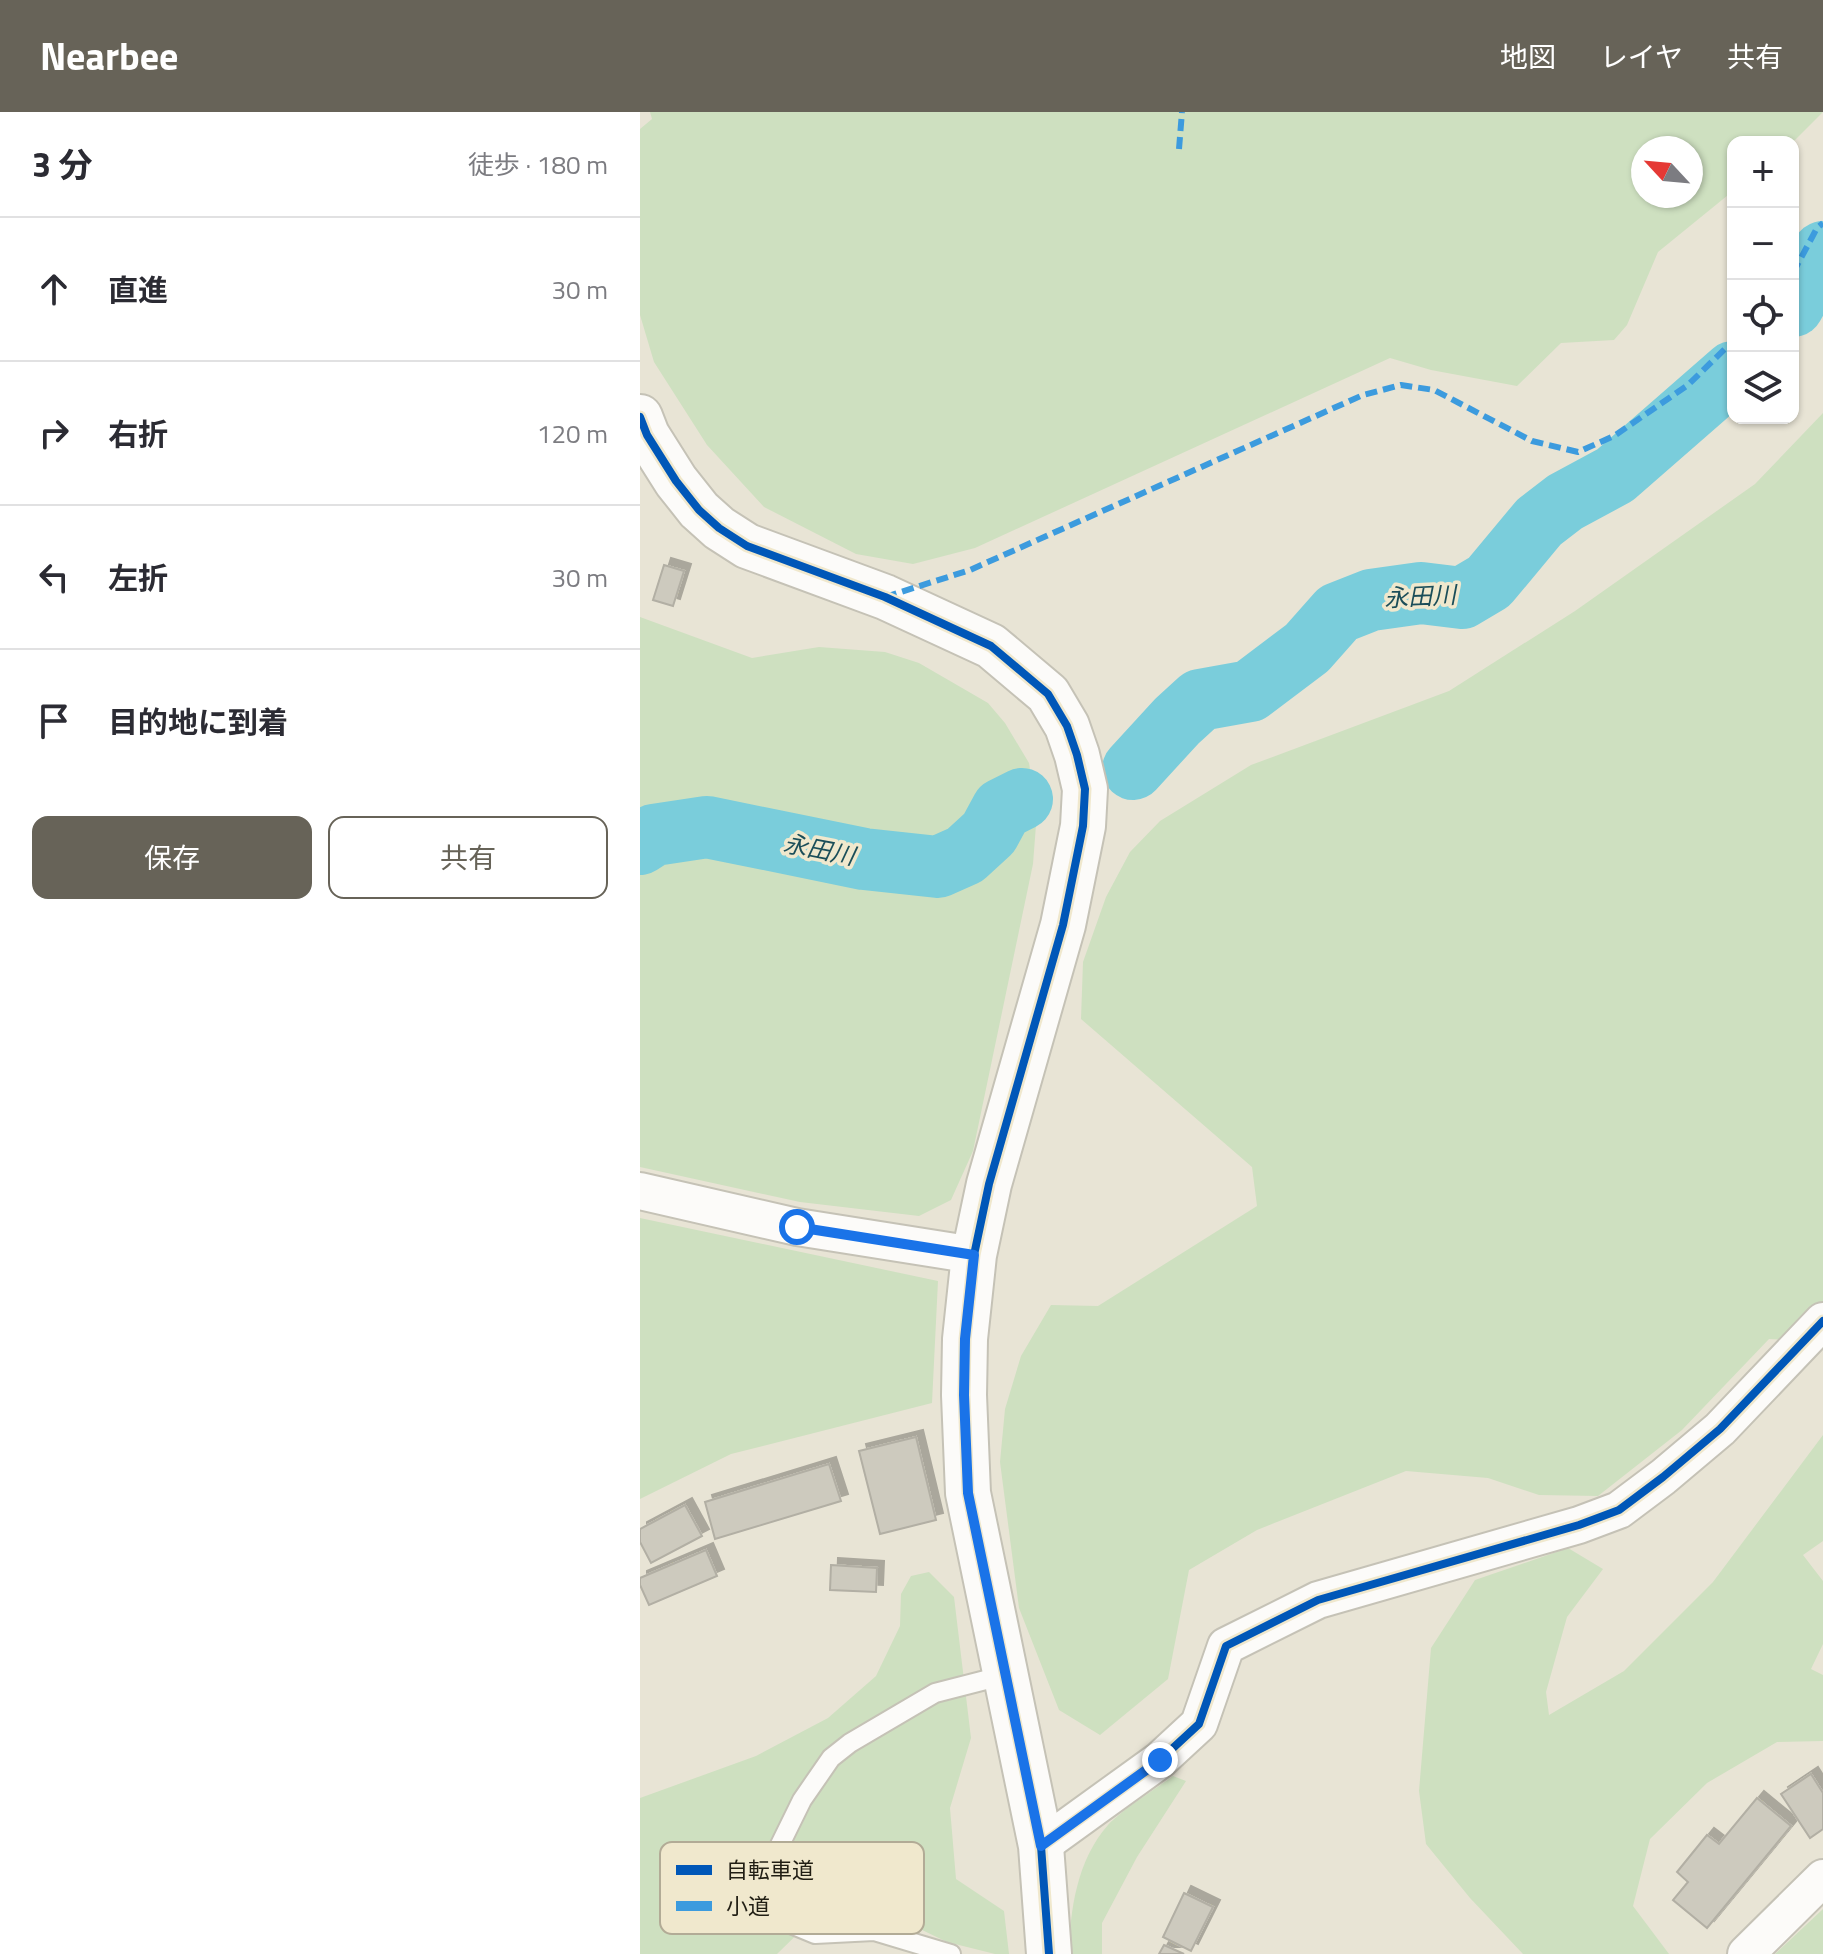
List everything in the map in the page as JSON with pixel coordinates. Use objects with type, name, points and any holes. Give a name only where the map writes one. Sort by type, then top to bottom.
[{"type":"street","points":[[640,417],[647,435],[676,481],[699,510],[719,528],[747,546],[885,597],[991,646],[1048,694],[1067,726],[1085,789],[1083,826],[1063,925],[989,1184],[974,1255],[965,1339],[968,1493],[1041,1846],[1049,1954]]},
{"type":"street","points":[[640,1191],[797,1227],[974,1255]]},
{"type":"street","points":[[1041,1846],[1160,1760],[1199,1724],[1226,1646],[1318,1600],[1579,1525],[1619,1510],[1720,1429],[1823,1321]]},
{"type":"street","points":[[1746,1954],[1823,1878]]},
{"type":"lane","points":[[781,1842],[802,1800],[831,1758],[863,1735],[935,1693],[1005,1675]]},
{"type":"lane","points":[[884,1934],[951,1954]]},
{"type":"green space","points":[[650,112],[1823,112],[1799,136],[1727,136],[1727,196],[1658,252],[1627,325],[1614,340],[1561,343],[1517,386],[1431,370],[1390,358],[975,548],[913,564],[856,554],[764,507],[707,445],[654,362],[640,315],[640,129],[652,119]]},
{"type":"green space","points":[[1823,413],[1823,1342],[1769,1339],[1682,1430],[1598,1496],[1539,1495],[1488,1478],[1406,1471],[1257,1530],[1189,1570],[1168,1679],[1100,1735],[1059,1710],[1019,1608],[1000,1462],[1005,1409],[1021,1356],[1051,1305],[1098,1306],[1257,1206],[1252,1167],[1081,1019],[1083,962],[1106,897],[1130,852],[1160,821],[1251,765],[1449,691],[1575,611],[1755,484]]},
{"type":"green space","points":[[640,617],[752,658],[819,647],[885,652],[919,663],[988,703],[1005,723],[1029,763],[1037,812],[1033,864],[973,1151],[951,1200],[919,1216],[800,1202],[640,1167]]},
{"type":"green space","points":[[640,1218],[938,1281],[932,1403],[731,1454],[640,1499]]},
{"type":"green space","points":[[1823,1435],[1823,1541],[1803,1555],[1823,1581],[1823,1644],[1811,1669],[1823,1675],[1823,1741],[1777,1742],[1707,1783],[1650,1839],[1633,1906],[1669,1954],[1523,1954],[1470,1898],[1426,1844],[1419,1791],[1431,1648],[1475,1580],[1568,1548],[1603,1569],[1567,1617],[1546,1692],[1549,1715],[1624,1671],[1713,1582]]},
{"type":"green space","points":[[929,1572],[954,1597],[971,1738],[950,1808],[956,1879],[1004,1911],[1009,1954],[995,1954],[947,1942],[924,1931],[924,1842],[660,1842],[660,1934],[797,1934],[777,1954],[640,1954],[640,1798],[756,1756],[828,1718],[876,1676],[900,1626],[901,1594],[911,1576]]},
{"type":"green space","points":[[1173,1776],[1186,1781],[1137,1857],[1102,1923],[1102,1954],[1069,1954],[1077,1886],[1097,1839],[1122,1813]]},
{"type":"green space","points":[[1823,1909],[1823,1954],[1775,1954]]},
{"type":"building","points":[[664,565],[684,571],[673,606],[653,600]]},
{"type":"building","points":[[916,1437],[936,1520],[880,1534],[859,1451]]},
{"type":"building","points":[[829,1464],[841,1501],[715,1539],[705,1502]]},
{"type":"building","points":[[685,1505],[702,1536],[651,1563],[640,1542],[640,1529]]},
{"type":"building","points":[[706,1550],[717,1576],[649,1605],[640,1578]]},
{"type":"building","points":[[831,1565],[877,1568],[876,1592],[830,1590]]},
{"type":"building","points":[[1811,1774],[1823,1793],[1823,1829],[1810,1838],[1781,1794]]},
{"type":"building","points":[[1757,1798],[1791,1826],[1707,1928],[1673,1900],[1688,1882],[1677,1872],[1707,1835],[1719,1844]]},
{"type":"building","points":[[1184,1893],[1213,1907],[1191,1951],[1163,1937]]},
{"type":"building","points":[[1164,1945],[1184,1954],[1159,1954]]},
{"type":"waterway","name":"永田川","points":[[1799,295],[1823,252]]},
{"type":"waterway","name":"永田川","points":[[1133,769],[1200,700],[1250,691],[1307,648],[1338,613],[1371,600],[1421,593],[1462,598],[1489,582],[1539,522],[1565,502],[1615,475],[1727,377]]},
{"type":"waterway","name":"永田川","points":[[640,844],[654,835],[707,827],[864,859],[938,867],[965,855],[989,833],[1002,809],[1022,799]]},
{"type":"marked path","points":[[1179,149],[1182,112]]},
{"type":"marked path","points":[[1799,262],[1817,228],[1823,223]]},
{"type":"marked path","points":[[885,597],[970,570],[1363,395],[1401,385],[1434,390],[1532,441],[1578,452],[1614,436],[1688,385],[1727,347]]},
{"type":"cycle path","points":[[640,417],[647,435],[676,481],[699,510],[719,528],[747,546],[885,597],[991,646],[1048,694],[1067,726],[1077,755],[1085,789],[1083,826],[1063,925],[989,1184],[974,1255],[965,1339],[968,1493],[1041,1846],[1049,1954]]},
{"type":"cycle path","points":[[1041,1846],[1160,1760],[1199,1724],[1226,1646],[1318,1600],[1579,1525],[1619,1510],[1720,1429],[1823,1321]]},
{"type":"route","points":[[797,1227],[974,1255],[965,1339],[968,1493],[1041,1846],[1160,1760]]}]
